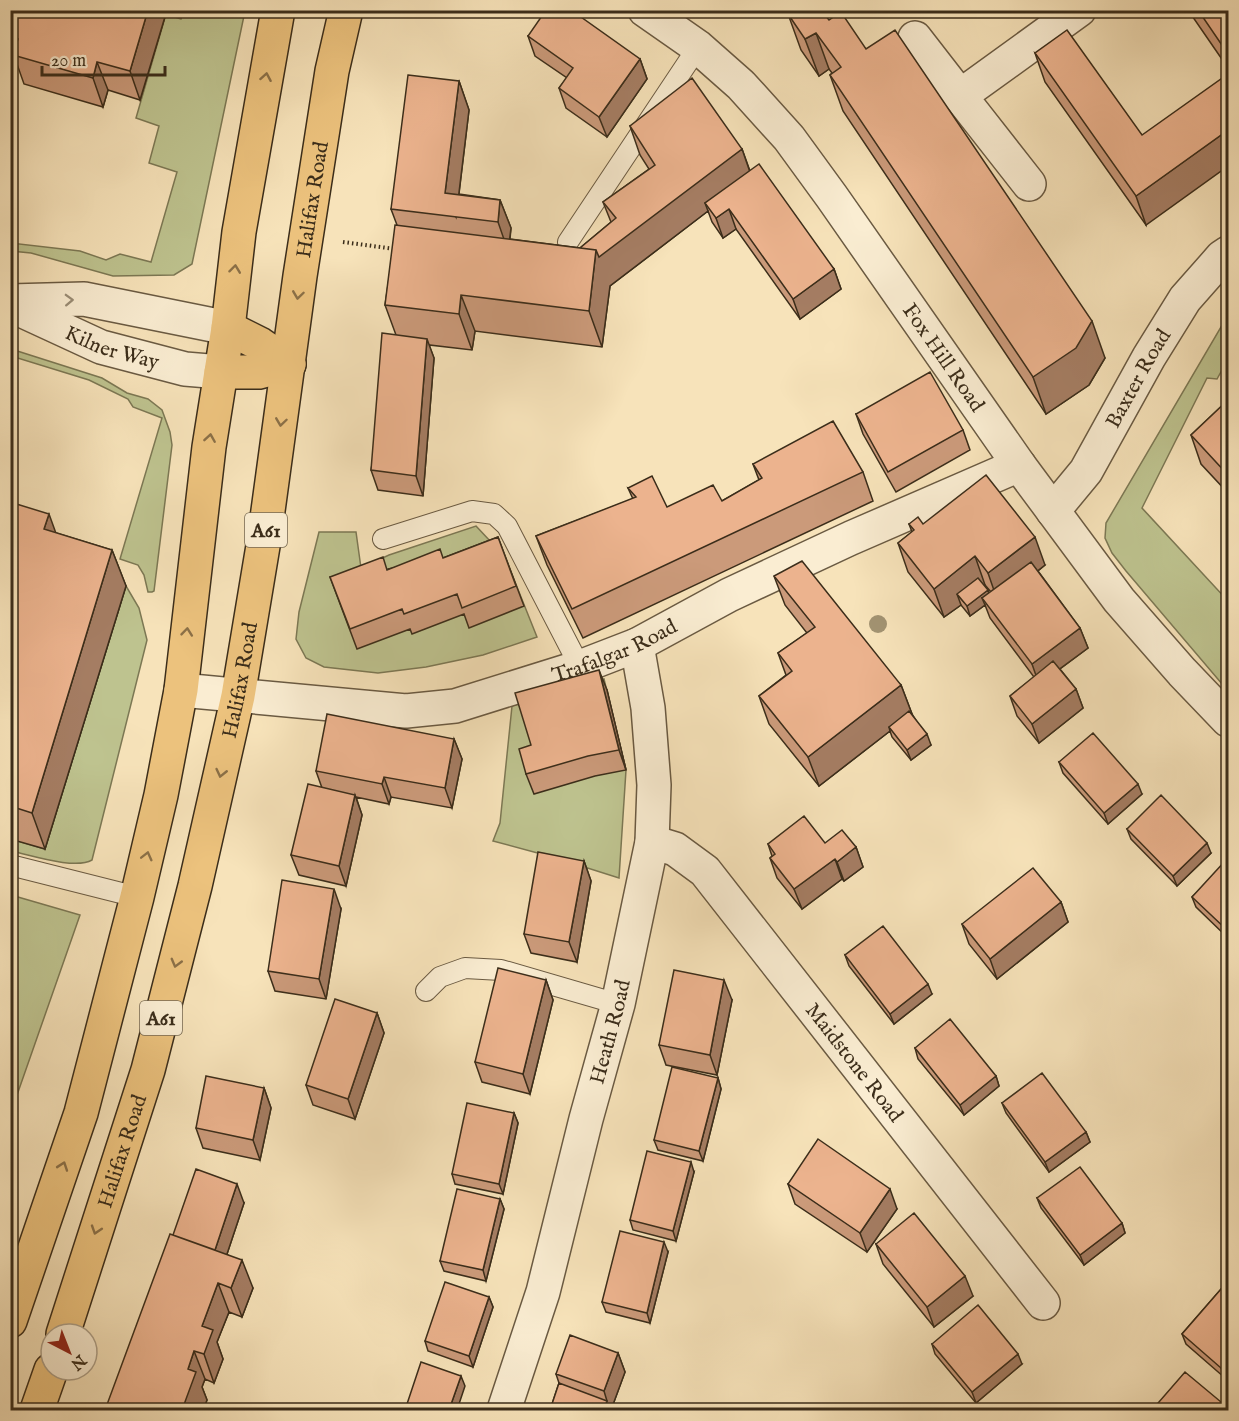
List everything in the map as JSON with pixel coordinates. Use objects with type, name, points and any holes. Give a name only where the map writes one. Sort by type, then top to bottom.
[{"type":"highway","name":"A61","points":[[10,1321],[81,1113],[161,795],[181,690],[209,447],[228,328],[239,232],[278,10]]},
{"type":"highway","name":"Halifax Road","points":[[67,1322],[148,1070],[195,886],[238,696],[264,540],[306,237],[332,71],[346,10]]},
{"type":"highway","points":[[228,328],[260,344],[289,364]]},
{"type":"highway","points":[[221,372],[259,372],[289,364]]},
{"type":"highway","points":[[37,1410],[47,1382]]},
{"type":"street","name":"Fox Hill Road","points":[[645,10],[698,47],[741,85],[789,138],[1019,465],[1119,600],[1228,720]]},
{"type":"street","points":[[960,96],[1079,10]]},
{"type":"street","points":[[915,38],[1029,184]]},
{"type":"street","name":"Baxter Road","points":[[1053,511],[1086,471],[1149,357],[1185,299],[1228,253]]},
{"type":"street","name":"Kilner Way","points":[[10,303],[84,299],[228,328]]},
{"type":"street","name":"Kilner Way","points":[[10,303],[101,347],[185,369],[221,372]]},
{"type":"street","name":"Trafalgar Road","points":[[181,690],[406,711],[454,706],[579,668],[637,645],[729,595],[851,538],[1019,465]]},
{"type":"street","name":"Heath Road","points":[[504,1410],[543,1292],[586,1119],[618,1004],[652,842],[654,785],[649,719],[637,645]]},
{"type":"street","name":"Maidstone Road","points":[[652,842],[675,849],[705,871],[1042,1303]]},
{"type":"lane","points":[[568,242],[698,47]]},
{"type":"lane","points":[[383,539],[472,512],[494,514],[507,526],[579,668]]},
{"type":"lane","points":[[10,865],[137,897]]},
{"type":"lane","points":[[426,992],[440,976],[465,969],[501,970],[618,1004]]},
{"type":"path","points":[[306,237],[399,249]]},
{"type":"green space","points":[[184,11],[245,11],[192,264],[174,275],[113,276],[31,253],[11,251],[11,243],[80,251],[106,260],[120,254],[151,262],[177,172],[149,163],[159,126],[136,118],[166,14],[181,19]]},
{"type":"green space","points":[[1228,315],[1228,359],[1217,379],[1207,378],[1142,508],[1228,601],[1228,691],[1126,571],[1112,553],[1105,538],[1106,523]]},
{"type":"green space","points":[[11,349],[102,378],[127,393],[148,399],[162,410],[172,445],[154,591],[148,592],[144,575],[138,565],[120,559],[162,418],[133,407],[128,399],[89,380],[11,356]]},
{"type":"green space","points":[[476,526],[505,557],[537,637],[483,655],[426,667],[378,673],[324,667],[306,658],[296,639],[299,612],[319,532],[356,532],[361,568],[389,555]]},
{"type":"green space","points":[[126,586],[139,608],[147,640],[92,860],[84,863],[64,863],[11,851],[11,839],[45,849]]},
{"type":"green space","points":[[604,679],[626,770],[619,878],[493,841],[500,823],[512,706]]},
{"type":"green space","points":[[11,895],[80,915],[17,1095],[10,1092]]},
{"type":"building","points":[[10,10],[148,10],[130,71],[97,62],[93,78],[13,55],[18,39],[10,36]]},
{"type":"building","points":[[546,10],[571,10],[640,59],[599,117],[559,88],[573,68],[528,36]]},
{"type":"building","points":[[792,10],[821,10],[829,20],[841,12],[866,49],[895,30],[1092,321],[1076,348],[1033,377],[830,75],[841,67],[816,33],[805,39],[788,14]]},
{"type":"building","points":[[1198,10],[1228,10],[1228,54]]},
{"type":"building","points":[[1067,30],[1142,135],[1228,74],[1228,130],[1136,196],[1035,53]]},
{"type":"building","points":[[408,75],[459,81],[445,193],[500,200],[498,222],[391,209]]},
{"type":"building","points":[[692,78],[742,149],[599,257],[596,250],[580,248],[616,218],[603,202],[655,165],[630,126]]},
{"type":"building","points":[[759,164],[834,269],[793,299],[729,209],[716,218],[705,203]]},
{"type":"building","points":[[395,225],[596,250],[589,311],[461,295],[459,314],[385,305]]},
{"type":"building","points":[[382,333],[427,339],[416,476],[371,470]]},
{"type":"building","points":[[930,372],[963,430],[888,472],[856,414]]},
{"type":"building","points":[[1228,400],[1228,475],[1191,435]]},
{"type":"building","points":[[833,421],[863,472],[572,609],[536,536],[636,497],[628,488],[652,476],[667,507],[713,485],[722,501],[762,478],[753,464]]},
{"type":"building","points":[[986,475],[1035,537],[988,573],[975,556],[934,589],[898,543],[914,530],[909,524],[918,517],[923,524]]},
{"type":"building","points":[[10,502],[49,514],[44,529],[112,550],[32,813],[10,806]]},
{"type":"building","points":[[498,537],[516,586],[462,608],[457,594],[404,614],[402,609],[350,629],[330,577],[383,557],[387,570],[440,549],[443,558]]},
{"type":"building","points":[[802,561],[901,685],[808,757],[759,696],[792,671],[778,653],[815,627],[774,576]]},
{"type":"building","points":[[1031,562],[1080,628],[1032,664],[982,598]]},
{"type":"building","points":[[978,578],[988,590],[967,606],[957,594]]},
{"type":"building","points":[[1053,661],[1076,689],[1032,724],[1010,696]]},
{"type":"building","points":[[599,670],[619,750],[588,756],[526,774],[519,749],[531,745],[515,693]]},
{"type":"building","points":[[909,711],[927,734],[907,750],[889,727]]},
{"type":"building","points":[[327,714],[454,739],[445,788],[384,777],[382,784],[316,771]]},
{"type":"building","points":[[1093,733],[1138,784],[1104,813],[1059,762]]},
{"type":"building","points":[[308,784],[355,795],[339,866],[291,855]]},
{"type":"building","points":[[1161,795],[1207,843],[1173,876],[1127,829]]},
{"type":"building","points":[[804,816],[825,843],[842,830],[856,847],[837,862],[835,859],[794,889],[770,858],[775,854],[768,844]]},
{"type":"building","points":[[538,852],[584,861],[569,942],[524,934]]},
{"type":"building","points":[[1226,860],[1228,863],[1228,931],[1192,897]]},
{"type":"building","points":[[1033,868],[1061,902],[990,959],[962,924]]},
{"type":"building","points":[[282,880],[334,889],[319,979],[268,971]]},
{"type":"building","points":[[883,926],[928,984],[890,1014],[845,955]]},
{"type":"building","points":[[498,968],[546,980],[523,1074],[475,1062]]},
{"type":"building","points":[[674,970],[724,980],[710,1055],[659,1045]]},
{"type":"building","points":[[335,999],[377,1013],[348,1099],[306,1085]]},
{"type":"building","points":[[950,1019],[996,1076],[960,1105],[915,1048]]},
{"type":"building","points":[[672,1067],[718,1078],[699,1151],[654,1140]]},
{"type":"building","points":[[1042,1073],[1086,1132],[1045,1162],[1002,1103]]},
{"type":"building","points":[[206,1076],[264,1088],[253,1140],[196,1128]]},
{"type":"building","points":[[467,1103],[514,1113],[499,1184],[452,1174]]},
{"type":"building","points":[[818,1139],[890,1189],[860,1233],[788,1184]]},
{"type":"building","points":[[647,1151],[691,1162],[673,1231],[630,1220]]},
{"type":"building","points":[[1080,1167],[1122,1223],[1080,1255],[1037,1198]]},
{"type":"building","points":[[196,1169],[237,1184],[215,1250],[173,1235]]},
{"type":"building","points":[[457,1189],[500,1199],[483,1270],[440,1261]]},
{"type":"building","points":[[914,1213],[965,1276],[927,1307],[876,1244]]},
{"type":"building","points":[[620,1231],[664,1242],[647,1313],[602,1302]]},
{"type":"building","points":[[170,1234],[242,1260],[231,1288],[218,1283],[202,1326],[213,1330],[204,1354],[194,1351],[188,1369],[196,1372],[182,1410],[105,1410]]},
{"type":"building","points":[[1228,1281],[1228,1360],[1221,1368],[1182,1334]]},
{"type":"building","points":[[445,1282],[489,1297],[469,1356],[425,1341]]},
{"type":"building","points":[[978,1305],[1018,1354],[972,1392],[932,1344]]},
{"type":"building","points":[[570,1335],[618,1353],[604,1391],[556,1374]]},
{"type":"building","points":[[421,1362],[461,1376],[449,1410],[405,1410]]},
{"type":"building","points":[[1185,1372],[1221,1402],[1214,1410],[1152,1410]]},
{"type":"building","points":[[559,1383],[607,1401],[604,1410],[550,1410]]}]
